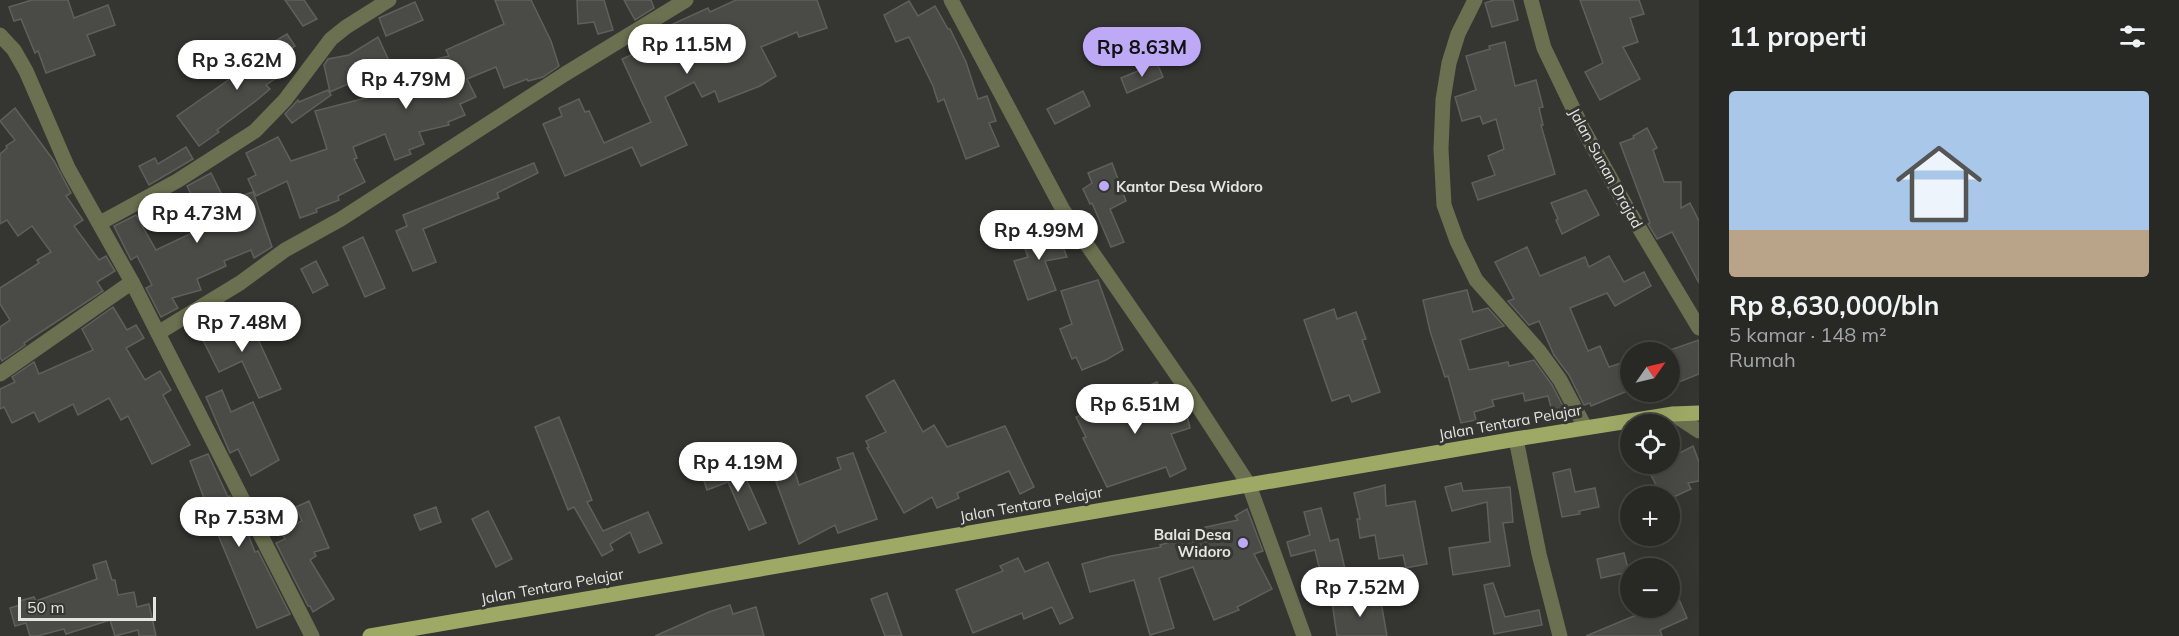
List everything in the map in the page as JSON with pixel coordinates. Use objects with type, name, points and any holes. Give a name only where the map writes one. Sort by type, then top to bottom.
[{"type":"main road","name":"Jalan Tentara Pelajar","points":[[1673,414],[1699,413]]},
{"type":"main road","name":"Jalan Tentara Pelajar","points":[[370,636],[1620,422]]},
{"type":"street","points":[[100,223],[177,181],[255,131],[285,100],[331,39],[388,0]]},
{"type":"street","points":[[158,333],[240,283],[285,250],[341,219],[536,92],[686,0]]},
{"type":"street","points":[[951,0],[1063,210],[1190,394],[1249,485],[1304,636]]},
{"type":"street","points":[[1475,0],[1458,34],[1449,63],[1443,100],[1441,149],[1444,205],[1457,241],[1476,280],[1546,360],[1560,380],[1585,427]]},
{"type":"street","name":"Jalan Sunan Drajad","points":[[1531,0],[1544,48],[1583,129],[1699,328]]},
{"type":"street","points":[[0,35],[14,50],[26,70],[68,168],[132,282],[312,636]]},
{"type":"street","points":[[0,374],[132,282]]},
{"type":"street","points":[[1680,419],[1699,431]]},
{"type":"street","points":[[1516,439],[1539,554],[1560,636]]},
{"type":"building","points":[[32,0],[68,0],[74,18],[108,5],[115,25],[87,35],[95,55],[46,73],[38,51],[35,53],[21,19],[14,21],[9,7]]},
{"type":"building","points":[[285,0],[304,0],[317,19],[303,26]]},
{"type":"building","points":[[495,0],[531,0],[551,41],[559,66],[543,77],[528,81],[527,79],[504,88],[496,67],[467,79],[476,97],[460,104],[465,115],[448,122],[449,125],[419,132],[424,144],[409,150],[411,154],[395,160],[385,134],[353,147],[357,158],[354,159],[365,182],[338,196],[339,200],[316,209],[317,212],[300,218],[287,181],[256,196],[248,179],[256,175],[246,153],[278,137],[291,161],[327,149],[315,111],[428,82],[424,62],[449,56],[446,50],[504,24]]},
{"type":"building","points":[[577,0],[604,0],[613,30],[598,34],[594,22],[578,24]]},
{"type":"building","points":[[624,0],[651,0],[654,8],[635,20]]},
{"type":"building","points":[[736,0],[817,0],[827,28],[799,37],[797,32],[761,47],[776,76],[760,86],[719,102],[715,91],[702,97],[694,82],[665,97],[687,145],[641,166],[632,147],[565,176],[543,124],[562,116],[559,108],[579,99],[585,112],[589,111],[604,143],[651,122],[622,59],[651,46],[645,36],[661,27],[662,29],[708,8],[710,12]]},
{"type":"building","points":[[1494,0],[1513,0],[1518,20],[1492,27],[1485,3]]},
{"type":"building","points":[[1580,0],[1639,0],[1644,14],[1630,18],[1638,42],[1623,47],[1640,79],[1600,100],[1585,72],[1603,63]]},
{"type":"building","points":[[909,1],[918,16],[935,6],[950,29],[966,62],[978,99],[987,96],[996,121],[989,123],[999,146],[966,159],[944,99],[938,102],[933,86],[909,37],[896,42],[884,15]]},
{"type":"building","points":[[415,2],[423,20],[386,36],[379,18]]},
{"type":"building","points":[[287,34],[295,46],[282,54],[291,68],[266,85],[270,89],[199,146],[177,116],[237,74],[234,71],[250,56]]},
{"type":"building","points":[[378,37],[391,65],[330,92],[324,65],[328,59],[349,55]]},
{"type":"building","points":[[1505,42],[1515,86],[1536,80],[1543,107],[1539,108],[1543,125],[1541,125],[1555,174],[1478,200],[1472,183],[1495,175],[1488,156],[1504,149],[1496,119],[1483,124],[1480,116],[1462,121],[1455,97],[1476,90],[1466,56]]},
{"type":"building","points":[[1157,63],[1163,77],[1127,93],[1121,78]]},
{"type":"building","points":[[328,90],[331,95],[292,123],[285,114],[298,100],[299,102]]},
{"type":"building","points":[[1083,91],[1090,106],[1055,124],[1047,109]]},
{"type":"building","points":[[15,108],[54,161],[71,193],[66,196],[83,220],[74,226],[99,260],[106,256],[115,271],[97,282],[103,291],[24,343],[25,345],[2,361],[0,327],[10,320],[0,304],[0,288],[39,263],[37,260],[51,252],[32,226],[18,236],[7,220],[0,224],[0,154],[15,140],[0,121]]},
{"type":"building","points":[[1647,128],[1657,148],[1653,150],[1664,182],[1681,182],[1681,208],[1690,203],[1699,221],[1699,283],[1672,232],[1657,239],[1648,224],[1650,223],[1620,143],[1634,138],[1633,136]]},
{"type":"building","points":[[186,147],[193,159],[149,185],[139,166],[155,158],[158,164]]},
{"type":"building","points":[[534,163],[538,173],[497,193],[499,198],[423,229],[436,262],[413,271],[396,231],[407,226],[403,215]]},
{"type":"building","name":"Kantor Desa Widoro","points":[[1112,163],[1126,201],[1110,209],[1124,242],[1111,247],[1092,203],[1090,204],[1083,189],[1092,183],[1088,173]]},
{"type":"building","points":[[211,173],[225,201],[253,192],[272,247],[254,258],[251,250],[224,261],[226,266],[197,279],[201,290],[172,298],[178,308],[161,317],[146,288],[152,285],[137,256],[131,260],[114,226],[136,215],[156,250],[207,226],[187,186]]},
{"type":"building","points":[[1586,190],[1599,215],[1562,234],[1551,203]]},
{"type":"building","points":[[1054,224],[1067,257],[1045,261],[1056,290],[1028,300],[1014,261],[1028,257],[1020,235]]},
{"type":"building","points":[[363,237],[385,288],[365,297],[343,247]]},
{"type":"building","points":[[1527,247],[1540,276],[1585,257],[1589,267],[1609,256],[1624,282],[1644,272],[1651,286],[1615,306],[1607,293],[1570,308],[1588,351],[1600,346],[1609,367],[1620,363],[1620,394],[1591,406],[1590,403],[1584,405],[1569,375],[1554,355],[1539,321],[1529,325],[1508,301],[1514,299],[1495,262]]},
{"type":"building","points":[[316,261],[328,285],[313,293],[301,269]]},
{"type":"building","points":[[1098,280],[1123,350],[1082,370],[1076,357],[1072,359],[1060,329],[1072,324],[1061,291]]},
{"type":"building","points":[[1467,290],[1473,312],[1488,308],[1504,326],[1460,340],[1469,370],[1508,362],[1509,366],[1534,360],[1552,385],[1564,408],[1552,411],[1548,396],[1525,401],[1523,393],[1492,400],[1494,406],[1474,412],[1476,420],[1461,423],[1448,376],[1445,377],[1430,331],[1423,300]]},
{"type":"building","points":[[113,307],[127,330],[136,325],[144,338],[126,348],[145,380],[160,371],[171,390],[163,395],[190,445],[152,464],[128,416],[121,420],[109,398],[78,415],[73,404],[39,422],[34,412],[12,423],[4,407],[0,409],[0,389],[15,382],[12,377],[34,362],[39,374],[93,350],[82,329]]},
{"type":"building","points":[[1334,309],[1337,319],[1356,312],[1366,339],[1362,340],[1380,392],[1352,402],[1349,395],[1332,401],[1304,320]]},
{"type":"building","points":[[245,311],[281,389],[259,398],[242,361],[219,372],[202,338],[232,323],[229,317]]},
{"type":"building","points":[[1699,340],[1699,374],[1680,382],[1680,347]]},
{"type":"building","points":[[894,380],[923,432],[934,425],[947,447],[1005,426],[1034,487],[1020,494],[1009,471],[957,493],[959,498],[937,508],[932,497],[904,513],[867,448],[869,447],[866,441],[886,432],[866,396]]},
{"type":"building","points":[[1157,382],[1166,405],[1184,403],[1190,428],[1171,434],[1186,469],[1170,477],[1166,467],[1107,487],[1083,438],[1086,437],[1076,417]]},
{"type":"building","points":[[222,390],[231,412],[253,402],[279,460],[251,476],[238,449],[230,453],[206,397]]},
{"type":"building","points":[[559,417],[592,500],[587,502],[603,531],[648,512],[662,543],[639,553],[630,532],[610,544],[613,550],[602,556],[574,507],[568,510],[535,427]]},
{"type":"building","points":[[1693,446],[1699,462],[1699,481],[1688,483],[1691,489],[1680,494],[1680,486],[1657,486],[1650,474],[1680,474],[1680,453]]},
{"type":"building","points":[[853,453],[877,519],[838,533],[835,525],[799,544],[775,479],[795,472],[799,485],[841,469],[837,458]]},
{"type":"building","points":[[208,454],[228,497],[230,496],[242,519],[255,552],[258,551],[290,614],[257,628],[206,506],[190,461]]},
{"type":"building","points":[[733,464],[736,475],[743,472],[766,523],[749,530],[728,482],[707,490],[702,475]]},
{"type":"building","points":[[1570,469],[1575,492],[1595,488],[1599,507],[1579,511],[1580,514],[1562,517],[1553,473]]},
{"type":"building","points":[[1461,483],[1463,491],[1510,487],[1513,522],[1503,523],[1510,566],[1453,575],[1449,548],[1490,542],[1487,502],[1452,511],[1445,487]]},
{"type":"building","points":[[1385,485],[1386,506],[1415,501],[1427,564],[1406,568],[1403,555],[1379,559],[1375,535],[1360,538],[1357,519],[1360,519],[1354,493]]},
{"type":"building","points":[[309,501],[329,548],[314,552],[316,556],[310,560],[334,599],[313,612],[276,543],[285,539],[281,531],[302,521],[296,507]]},
{"type":"building","points":[[436,507],[441,522],[420,530],[414,515]]},
{"type":"building","points":[[1321,508],[1330,541],[1338,539],[1345,569],[1321,575],[1315,550],[1291,556],[1287,542],[1310,535],[1304,512]]},
{"type":"building","points":[[1247,509],[1263,551],[1254,554],[1272,589],[1237,607],[1239,610],[1214,620],[1193,567],[1159,578],[1174,628],[1150,635],[1134,580],[1090,592],[1082,564],[1161,547],[1160,545],[1190,536],[1188,531],[1238,520],[1235,516]]},
{"type":"building","points":[[488,511],[512,559],[496,567],[472,519]]},
{"type":"building","points":[[1624,553],[1625,558],[1620,558],[1620,574],[1601,578],[1597,559]]},
{"type":"building","points":[[1018,558],[1025,572],[1048,562],[1073,618],[1060,624],[1052,607],[1024,619],[1022,613],[973,633],[956,590],[1003,571],[1000,566]]},
{"type":"building","points":[[106,561],[112,580],[115,580],[118,595],[134,592],[137,607],[149,604],[156,636],[139,636],[138,630],[115,636],[110,620],[66,634],[64,629],[37,636],[30,636],[26,623],[15,626],[10,608],[20,605],[19,601],[34,597],[36,601],[97,579],[93,565]]},
{"type":"building","points":[[1493,583],[1505,617],[1539,610],[1542,625],[1494,634],[1484,585]]},
{"type":"building","points":[[887,593],[902,636],[885,636],[871,599]]},
{"type":"building","points":[[1380,596],[1387,636],[1337,636],[1332,602]]},
{"type":"building","points":[[1680,602],[1687,618],[1660,630],[1662,636],[1586,636],[1629,618],[1680,618]]},
{"type":"building","points":[[730,605],[733,614],[756,607],[764,636],[655,636],[709,612]]},
{"type":"place","name":"Kantor Desa Widoro","points":[[1104,186]]},
{"type":"place","name":"Balai Desa Widoro","points":[[1243,543]]}]
